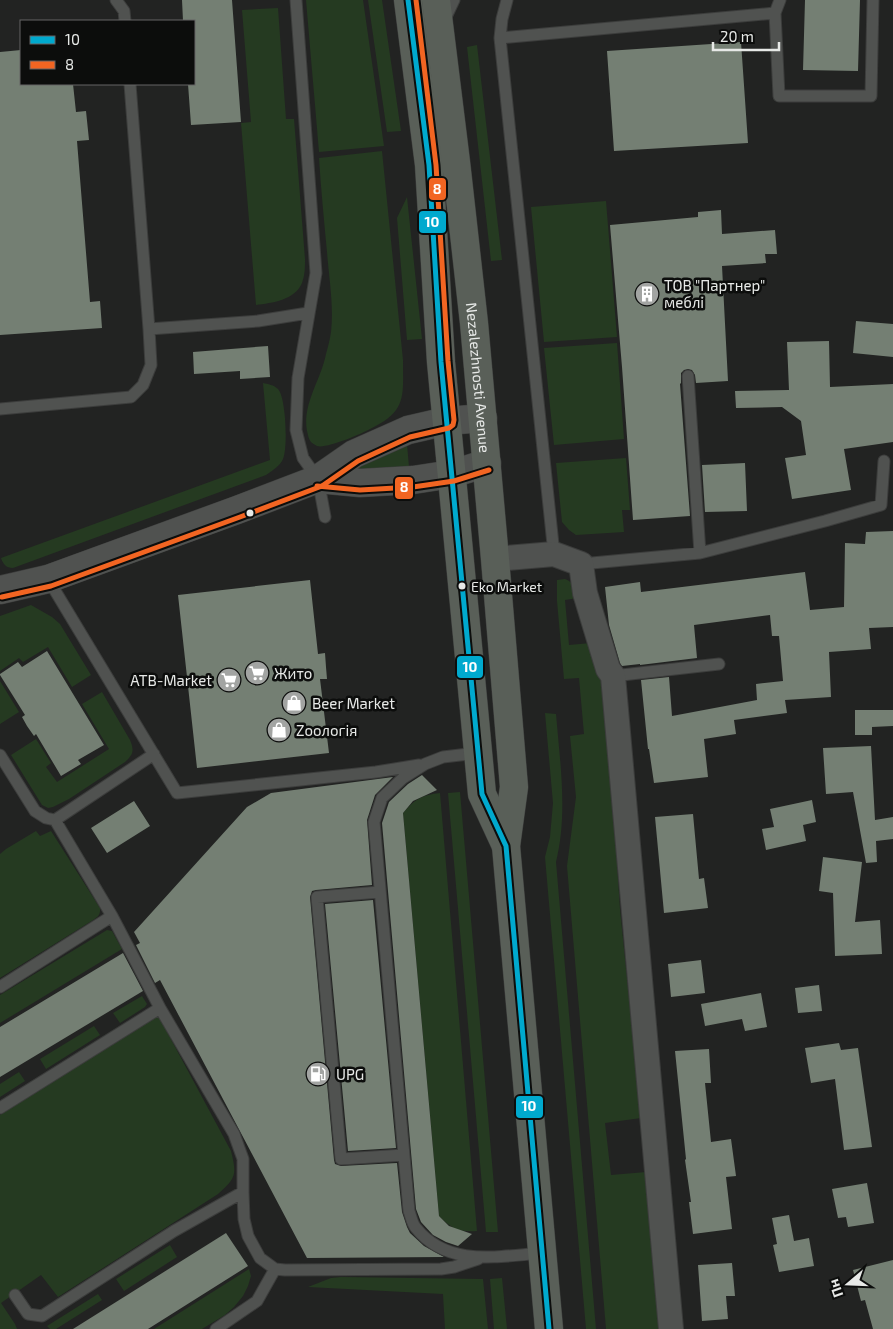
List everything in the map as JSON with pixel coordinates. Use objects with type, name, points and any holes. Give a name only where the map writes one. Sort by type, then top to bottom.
[{"type":"main road","name":"Nezalezhnosti Avenue","points":[[408,0],[429,165],[441,362],[482,794],[506,846]]},
{"type":"main road","name":"Nezalezhnosti Avenue","points":[[436,0],[460,200],[496,559],[514,787],[506,846],[549,1329]]},
{"type":"street","points":[[0,590],[48,579],[228,514],[318,479],[354,454],[408,430],[447,421],[483,418]]},
{"type":"street","points":[[318,479],[360,483],[413,480],[452,474],[487,463]]},
{"type":"street","points":[[496,559],[554,554],[582,564],[585,593],[612,676],[671,1329]]},
{"type":"lane","points":[[116,0],[124,11],[125,20]]},
{"type":"lane","points":[[296,0],[316,273],[298,378],[296,430],[303,458],[318,479],[325,517]]},
{"type":"lane","points":[[440,30],[454,0]]},
{"type":"lane","points":[[507,0],[502,18],[500,38],[554,554]]},
{"type":"lane","points":[[780,0],[774,13],[779,96],[871,96],[873,0]]},
{"type":"lane","points":[[500,38],[774,13]]},
{"type":"lane","points":[[0,409],[131,397],[143,385],[151,365],[130,85]]},
{"type":"lane","points":[[149,328],[258,321],[308,314]]},
{"type":"lane","points":[[688,376],[700,553]]},
{"type":"lane","points":[[582,564],[700,553],[881,505],[884,461]]},
{"type":"lane","points":[[48,579],[134,710],[154,754],[177,793],[376,772],[425,764]]},
{"type":"lane","points":[[612,676],[719,664]]},
{"type":"lane","points":[[478,753],[443,757],[425,764],[402,778],[382,798],[374,822],[409,1211],[415,1227],[430,1241],[450,1253],[484,1258],[543,1253]]},
{"type":"lane","points":[[0,755],[35,811],[46,818],[55,820],[154,754]]},
{"type":"lane","points":[[55,820],[112,916],[160,1008],[234,1134],[243,1159],[244,1219],[248,1236],[260,1258],[275,1269],[285,1270],[441,1269],[484,1258]]},
{"type":"lane","points":[[380,892],[317,897],[341,1159],[404,1155]]},
{"type":"lane","points":[[0,986],[112,916]]},
{"type":"lane","points":[[0,1108],[160,1008]]},
{"type":"lane","points":[[15,1295],[28,1314],[42,1316],[174,1231],[243,1192]]},
{"type":"lane","points":[[216,1329],[257,1301],[275,1269]]},
{"type":"green space","points":[[306,0],[363,0],[384,146],[319,152]]},
{"type":"green space","points":[[368,0],[382,0],[401,131],[387,132]]},
{"type":"green space","points":[[278,8],[286,119],[294,119],[305,271],[299,289],[289,297],[256,305],[241,123],[251,122],[242,10]]},
{"type":"green space","points":[[477,45],[502,260],[491,261],[467,47]]},
{"type":"green space","points":[[382,151],[403,360],[402,393],[397,409],[382,422],[344,440],[317,446],[311,442],[308,436],[307,411],[324,364],[331,332],[332,312],[319,158]]},
{"type":"green space","points":[[407,197],[422,339],[407,340],[397,218]]},
{"type":"green space","points":[[606,201],[617,337],[544,342],[531,207]]},
{"type":"green space","points":[[617,343],[624,439],[554,445],[544,348]]},
{"type":"green space","points":[[263,383],[278,389],[281,394],[285,423],[285,453],[283,459],[278,466],[266,475],[13,568],[4,564],[1,558],[270,460]]},
{"type":"green space","points":[[407,444],[409,467],[346,471]]},
{"type":"green space","points":[[626,458],[630,510],[622,510],[624,532],[576,535],[569,530],[562,522],[556,463]]},
{"type":"green space","points":[[565,579],[573,584],[578,598],[565,600],[569,645],[591,643],[597,646],[608,728],[620,909],[641,1118],[605,1123],[611,1175],[646,1172],[662,1329],[606,1329],[567,866],[576,797],[570,736],[584,734],[579,678],[564,679],[557,580]]},
{"type":"green space","points":[[31,605],[60,624],[91,675],[72,687],[48,647],[23,662],[19,658],[0,671],[0,616]]},
{"type":"green space","points":[[0,681],[19,712],[0,724]]},
{"type":"green space","points":[[102,692],[130,740],[133,749],[132,754],[125,762],[69,799],[48,808],[42,805],[11,755],[36,739],[51,763],[46,767],[57,782],[109,749],[82,704]]},
{"type":"green space","points":[[545,713],[556,714],[561,769],[562,825],[556,862],[596,1329],[586,1329],[545,857],[550,837],[553,803]]},
{"type":"green space","points":[[460,792],[498,1232],[486,1232],[448,793]]},
{"type":"green space","points":[[440,793],[477,1231],[456,1229],[439,1216],[403,813],[419,798]]},
{"type":"green space","points":[[36,831],[40,836],[51,831],[100,908],[100,913],[94,919],[0,978],[0,854]]},
{"type":"green space","points":[[107,930],[112,931],[122,949],[0,1023],[0,995]]},
{"type":"green space","points":[[142,996],[147,1004],[145,1007],[120,1023],[113,1013]]},
{"type":"green space","points":[[156,1017],[159,1017],[231,1151],[234,1166],[232,1180],[218,1194],[58,1297],[41,1275],[1,1303],[17,1329],[0,1329],[0,1115]]},
{"type":"green space","points":[[94,1026],[100,1035],[46,1069],[40,1059]]},
{"type":"green space","points":[[19,1072],[25,1081],[0,1097],[0,1084]]},
{"type":"green space","points":[[170,1245],[177,1257],[124,1291],[116,1279]]},
{"type":"green space","points":[[249,1269],[251,1276],[243,1296],[225,1315],[202,1329],[154,1329]]},
{"type":"green space","points":[[331,1278],[483,1279],[488,1329],[445,1329],[443,1294],[308,1287]]},
{"type":"green space","points":[[502,1278],[507,1329],[494,1329],[490,1279]]},
{"type":"green space","points":[[98,1294],[102,1300],[56,1329],[50,1329],[47,1326]]},
{"type":"building","points":[[182,0],[232,0],[241,122],[191,125],[188,85],[195,85],[195,20],[183,20]]},
{"type":"building","points":[[805,0],[860,0],[858,71],[803,70]]},
{"type":"building","points":[[741,42],[748,143],[614,151],[607,51]]},
{"type":"building","points":[[20,50],[20,85],[73,85],[76,112],[86,111],[89,140],[77,141],[90,302],[100,301],[102,328],[0,335],[0,52]]},
{"type":"building","points":[[721,210],[722,234],[775,230],[777,254],[765,254],[766,263],[722,266],[728,381],[696,383],[692,370],[684,370],[681,373],[680,384],[690,516],[633,520],[610,225],[698,217],[698,212]]},
{"type":"building","points":[[856,321],[893,324],[893,357],[853,353]]},
{"type":"building","points":[[829,341],[830,387],[893,384],[893,442],[844,449],[851,490],[792,499],[785,458],[806,455],[801,421],[782,407],[736,408],[735,391],[789,390],[787,342]]},
{"type":"building","points":[[268,346],[270,377],[240,379],[240,371],[194,374],[193,352]]},
{"type":"building","points":[[745,463],[747,511],[705,512],[702,465]]},
{"type":"building","points":[[893,531],[893,627],[869,628],[871,649],[829,652],[831,697],[785,700],[787,713],[734,720],[736,734],[704,739],[708,777],[654,783],[648,749],[641,680],[669,677],[672,716],[757,700],[756,684],[783,681],[779,636],[772,636],[770,615],[694,625],[697,658],[622,666],[609,625],[605,587],[640,582],[641,592],[805,572],[810,610],[844,607],[845,543],[865,544],[866,532]]},
{"type":"building","name":"Жито","points":[[310,580],[318,654],[325,653],[327,679],[320,679],[329,753],[197,768],[178,595]]},
{"type":"building","points":[[47,651],[104,745],[78,760],[81,764],[61,776],[36,734],[34,736],[27,726],[22,717],[25,715],[0,675],[18,662],[22,667]]},
{"type":"building","points":[[855,710],[893,710],[893,726],[872,727],[872,735],[855,735]]},
{"type":"building","points":[[871,746],[875,820],[893,817],[893,839],[876,841],[877,862],[866,863],[853,792],[826,794],[823,748]]},
{"type":"building","points":[[422,775],[437,790],[413,801],[403,813],[439,1216],[449,1226],[472,1234],[458,1246],[433,1235],[421,1222],[416,1209],[382,823],[389,802],[408,784]]},
{"type":"building","name":"UPG","points":[[393,777],[375,795],[367,820],[372,885],[316,890],[312,891],[310,897],[334,1160],[335,1164],[341,1166],[397,1163],[402,1212],[410,1233],[424,1246],[444,1257],[307,1258],[160,980],[155,983],[136,945],[140,943],[134,932],[247,807],[271,793]]},
{"type":"building","points":[[812,800],[816,822],[803,825],[806,841],[766,850],[762,829],[774,827],[770,809]]},
{"type":"building","points":[[134,801],[150,826],[107,853],[91,828]]},
{"type":"building","points":[[693,814],[699,879],[704,878],[708,908],[664,913],[655,817]]},
{"type":"building","points":[[823,857],[862,862],[855,922],[880,920],[882,954],[835,956],[833,893],[819,891]]},
{"type":"building","points":[[373,900],[396,1148],[348,1151],[325,904]]},
{"type":"building","points":[[123,953],[143,991],[0,1077],[0,1027]]},
{"type":"building","points":[[701,960],[705,993],[671,997],[668,964]]},
{"type":"building","points":[[819,985],[822,1011],[798,1013],[795,988]]},
{"type":"building","points":[[761,993],[767,1027],[745,1031],[742,1019],[705,1026],[701,1004]]},
{"type":"building","points":[[839,1043],[841,1050],[858,1048],[872,1147],[844,1150],[835,1079],[811,1083],[805,1048]]},
{"type":"building","points":[[709,1049],[711,1083],[705,1083],[711,1142],[731,1139],[736,1176],[726,1177],[732,1229],[693,1234],[675,1051]]},
{"type":"building","points":[[867,1183],[874,1223],[848,1227],[846,1217],[838,1218],[832,1189]]},
{"type":"building","points":[[789,1215],[794,1241],[809,1238],[814,1266],[779,1272],[773,1245],[777,1244],[772,1218]]},
{"type":"building","points":[[226,1233],[248,1266],[148,1329],[73,1329]]},
{"type":"building","points":[[893,1260],[893,1329],[873,1329],[865,1300],[861,1301],[853,1270]]},
{"type":"building","points":[[732,1263],[735,1296],[726,1296],[728,1319],[702,1321],[698,1265]]},
{"type":"transit line","name":"10","points":[[408,0],[429,165],[441,362],[482,794],[506,846],[549,1329]]},
{"type":"transit line","name":"8","points":[[2,597],[51,586],[322,486],[358,461],[410,437],[449,428],[453,425],[436,165],[416,0]]},
{"type":"transit line","name":"8","points":[[317,486],[360,490],[413,487],[454,481],[489,470]]},
{"type":"place","name":"ТОВ \"Партнер\" меблі","points":[[647,294]]},
{"type":"place","name":"Eko Market","points":[[462,586]]},
{"type":"place","name":"Жито","points":[[257,673]]},
{"type":"place","name":"ATB-Market","points":[[229,680]]},
{"type":"place","name":"Beer Market","points":[[294,703]]},
{"type":"place","name":"Zooлогія","points":[[279,730]]},
{"type":"place","name":"UPG","points":[[318,1074]]}]
